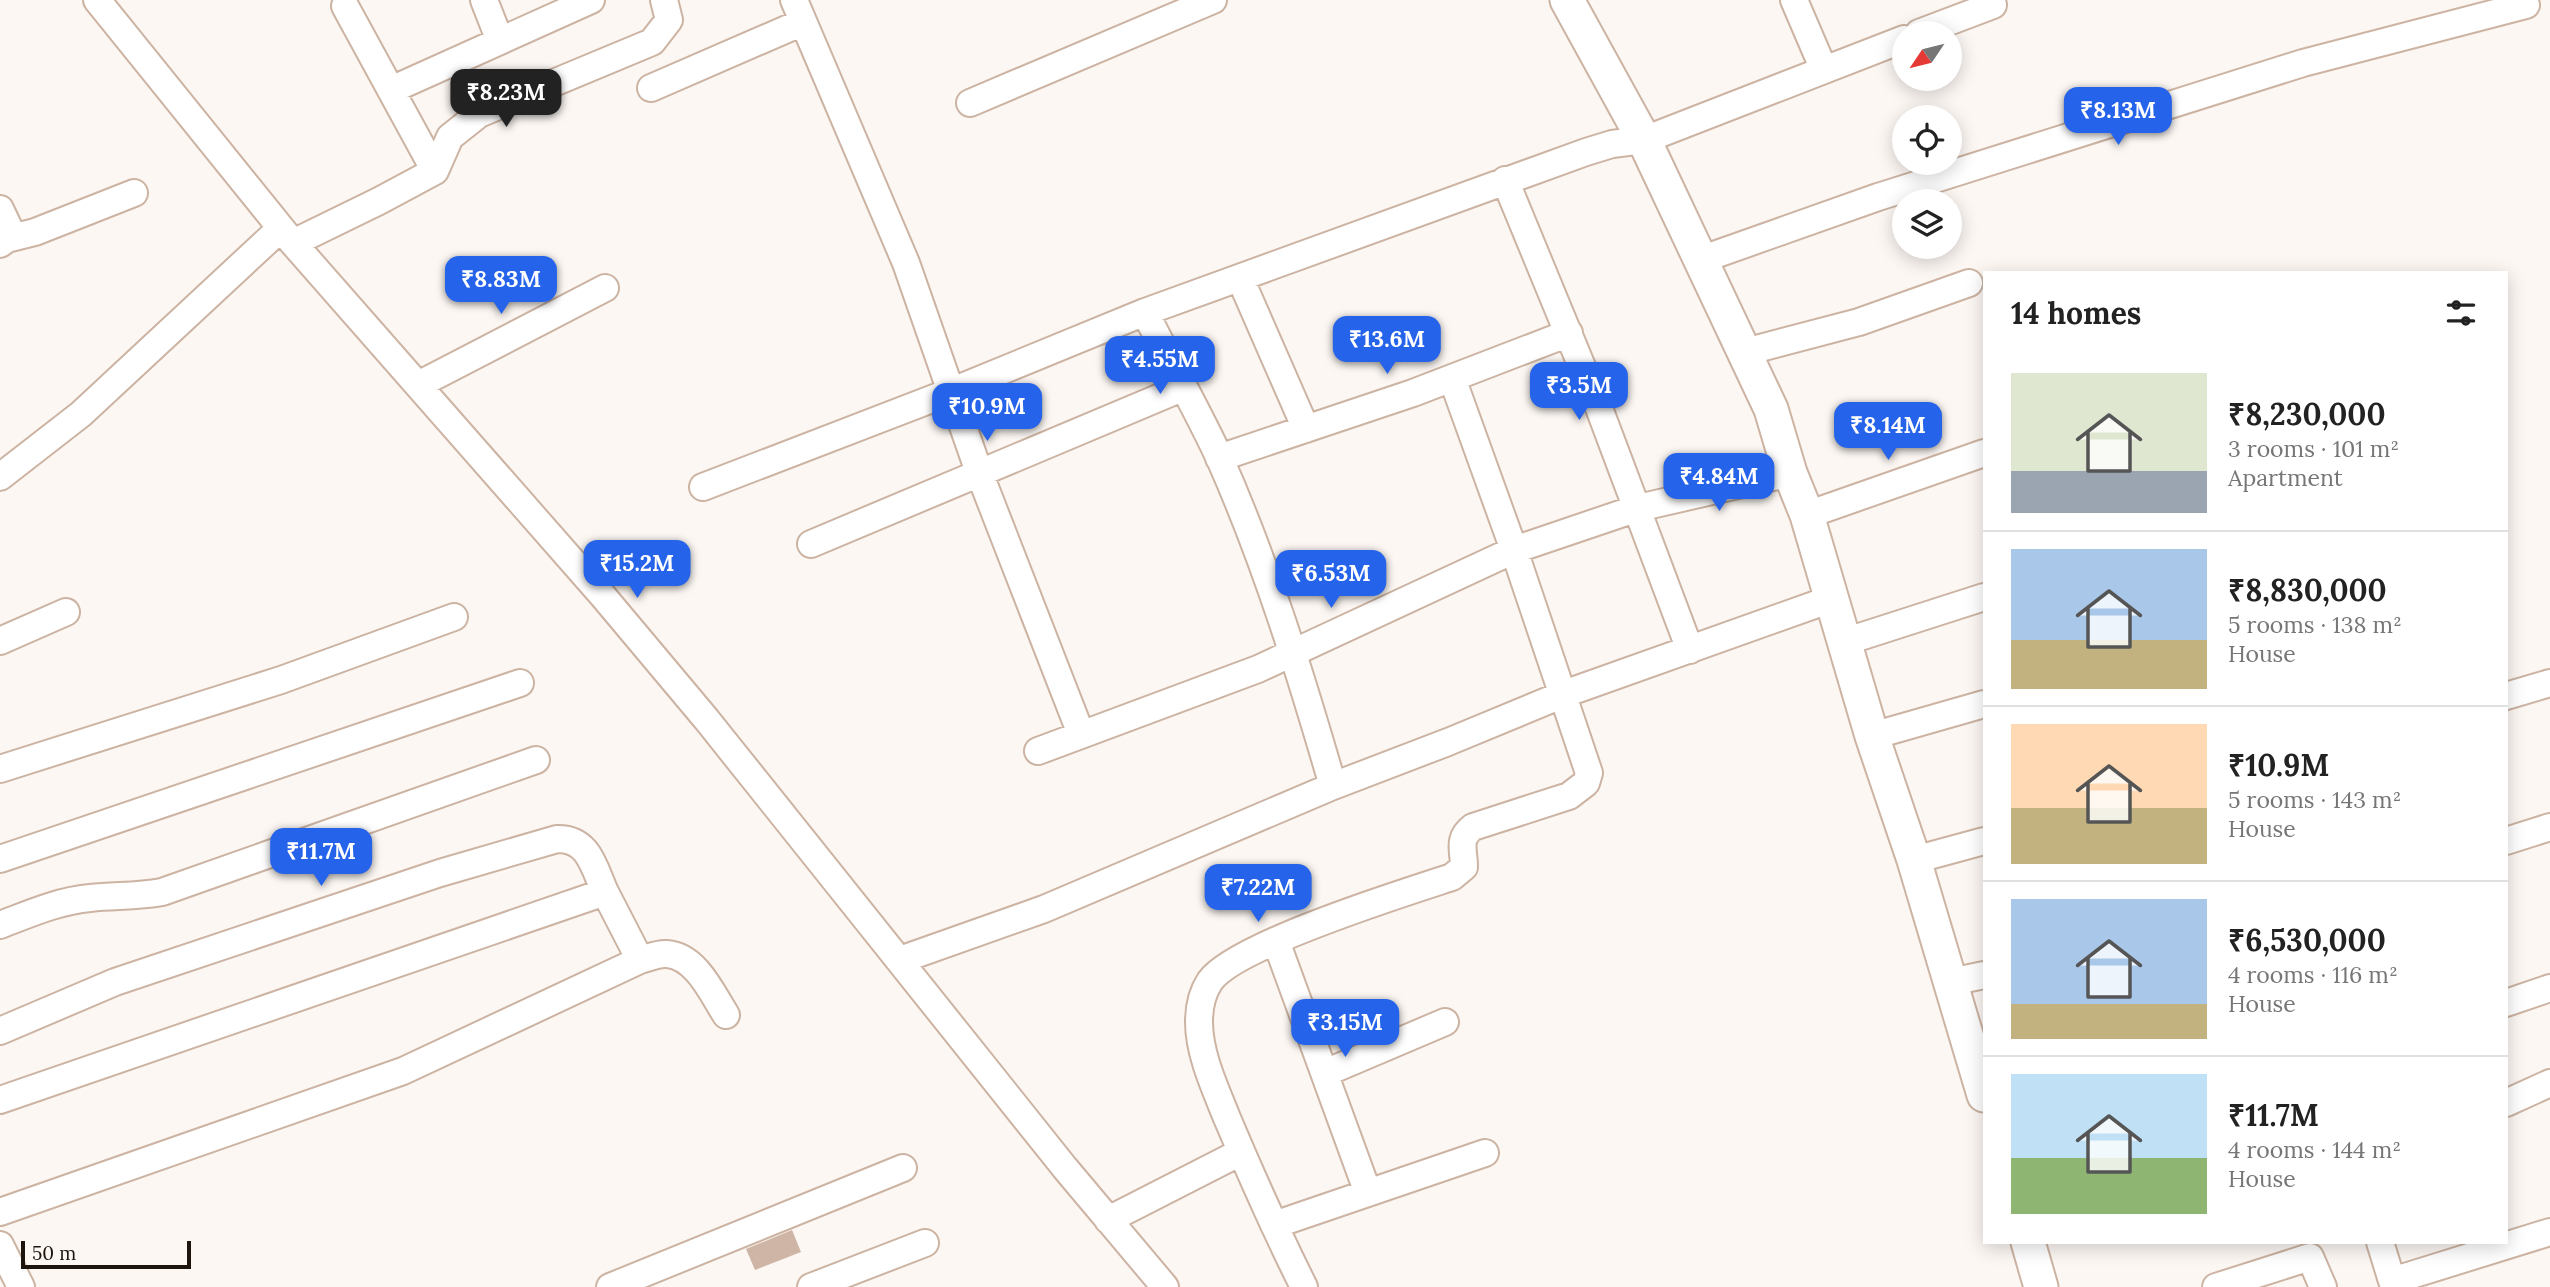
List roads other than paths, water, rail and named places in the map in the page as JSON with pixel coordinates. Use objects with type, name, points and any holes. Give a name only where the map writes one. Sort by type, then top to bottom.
[{"type":"street","points":[[97,0],[287,235],[603,596],[1165,1287]]},
{"type":"street","points":[[484,0],[499,41]]},
{"type":"street","points":[[391,90],[591,0]]},
{"type":"street","points":[[0,477],[81,414],[287,235],[379,201],[435,171],[450,137],[479,114],[652,42],[669,20],[664,0]]},
{"type":"street","points":[[970,103],[1213,0]]},
{"type":"street","points":[[1567,0],[1644,140],[1771,409],[1790,473],[1807,515],[1872,736],[1914,860],[1983,1092]]},
{"type":"street","points":[[1794,0],[1824,70]]},
{"type":"street","points":[[1951,21],[1993,5]]},
{"type":"street","points":[[1700,260],[1878,197],[2303,63],[2526,5]]},
{"type":"street","points":[[345,6],[435,171]]},
{"type":"street","points":[[651,88],[799,11],[906,263],[979,472],[1081,734]]},
{"type":"street","points":[[703,487],[950,392],[1144,312],[1505,180],[1612,144],[1644,140],[1892,44]]},
{"type":"street","points":[[1505,180],[1638,508],[1690,650]]},
{"type":"street","points":[[4,242],[134,193]]},
{"type":"street","points":[[0,209],[9,228],[4,242]]},
{"type":"street","points":[[1240,278],[1306,429]]},
{"type":"street","points":[[1745,352],[1859,322],[1969,283]]},
{"type":"street","points":[[418,385],[606,288]]},
{"type":"street","points":[[1144,312],[1219,458],[1294,653],[1333,786]]},
{"type":"street","points":[[1219,458],[1452,378],[1569,333]]},
{"type":"street","points":[[1304,1287],[1241,1152],[1203,1052],[1199,1022],[1202,997],[1211,980],[1230,963],[1276,942],[1357,909],[1452,877],[1464,867],[1462,838],[1473,827],[1569,796],[1580,790],[1589,773],[1564,694],[1452,378]]},
{"type":"street","points":[[811,544],[1182,388]]},
{"type":"street","points":[[1807,515],[1983,453]]},
{"type":"street","points":[[1038,751],[1258,669],[1514,550],[1638,508],[1790,473]]},
{"type":"street","points":[[1844,642],[1983,597]]},
{"type":"street","points":[[900,960],[1044,909],[1333,786],[1564,694],[1831,599]]},
{"type":"street","points":[[0,640],[66,612]]},
{"type":"street","points":[[0,769],[281,680],[454,617]]},
{"type":"street","points":[[0,859],[520,683]]},
{"type":"street","points":[[2508,695],[2550,683]]},
{"type":"street","points":[[1872,736],[1983,704]]},
{"type":"street","points":[[0,925],[50,906],[90,898],[133,897],[162,892],[536,760]]},
{"type":"street","points":[[2508,840],[2550,827]]},
{"type":"street","points":[[0,1031],[115,982],[440,873],[557,839],[575,841],[586,851],[640,960]]},
{"type":"street","points":[[1914,860],[1983,841]]},
{"type":"street","points":[[0,1100],[605,892]]},
{"type":"street","points":[[1276,942],[1368,1193]]},
{"type":"street","points":[[0,1212],[403,1071],[640,960],[665,954],[684,959],[700,975],[726,1014]]},
{"type":"street","points":[[1951,982],[1983,975]]},
{"type":"street","points":[[2508,1002],[2550,988]]},
{"type":"street","points":[[1325,1073],[1445,1022]]},
{"type":"street","points":[[2508,1102],[2550,1083]]},
{"type":"street","points":[[1108,1220],[1241,1152]]},
{"type":"street","points":[[1274,1225],[1485,1153]]},
{"type":"street","points":[[610,1287],[903,1168]]},
{"type":"street","points":[[2380,1244],[2384,1284],[2550,1232]]},
{"type":"street","points":[[811,1287],[925,1242]]},
{"type":"street","points":[[2029,1244],[2041,1287]]},
{"type":"street","points":[[0,1245],[20,1287]]},
{"type":"street","points":[[2216,1287],[2310,1257],[2323,1287]]}]
